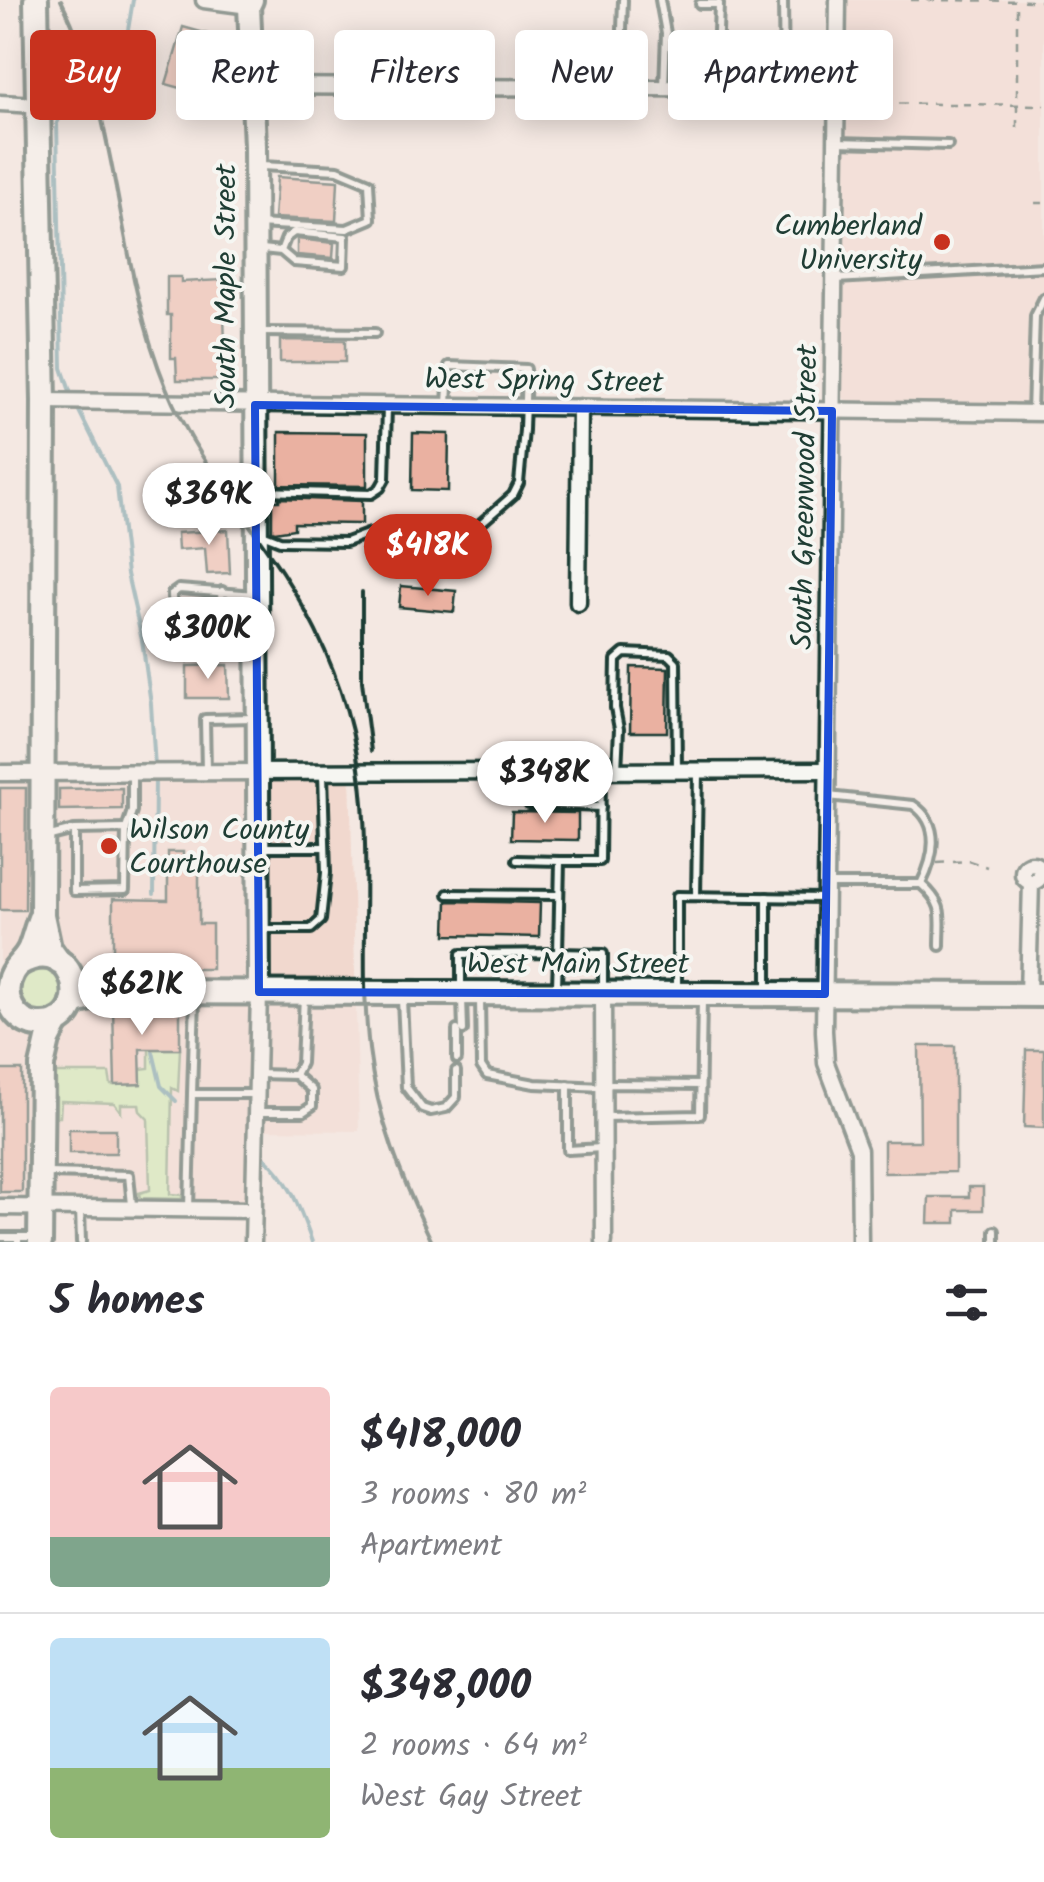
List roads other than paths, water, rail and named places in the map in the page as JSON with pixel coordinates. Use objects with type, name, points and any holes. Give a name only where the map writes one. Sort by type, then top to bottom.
[{"type":"main road","points":[[36,0],[36,30]]},
{"type":"main road","points":[[29,1239],[40,1208],[42,1066],[48,1040],[76,989],[49,948],[42,915],[42,773],[55,402],[38,120]]},
{"type":"main road","points":[[42,915],[29,952],[10,973],[7,996],[42,1066]]},
{"type":"main road","points":[[10,973],[39,957],[65,968]]},
{"type":"main road","name":"West Main Street","points":[[65,968],[111,992]]},
{"type":"main road","name":"West Main Street","points":[[66,1012],[111,992],[1036,995]]},
{"type":"main road","points":[[12,1011],[42,1025],[66,1012]]},
{"type":"street","points":[[204,0],[251,3]]},
{"type":"street","name":"South Greenwood Street","points":[[838,0],[838,30]]},
{"type":"street","name":"South Maple Street","points":[[251,3],[251,30]]},
{"type":"street","points":[[314,86],[515,87]]},
{"type":"street","points":[[648,89],[668,89]]},
{"type":"street","points":[[0,104],[30,105]]},
{"type":"street","name":"South Maple Street","points":[[254,120],[259,992]]},
{"type":"street","name":"South Greenwood Street","points":[[837,120],[824,1031],[826,1063],[859,1150],[860,1242]]},
{"type":"street","name":"West Spring Street","points":[[55,402],[1038,413]]},
{"type":"street","points":[[578,604],[580,407]]},
{"type":"street","points":[[0,774],[827,770]]},
{"type":"street","points":[[1031,882],[1036,995]]},
{"type":"street","points":[[253,1242],[259,992]]},
{"type":"street","points":[[603,993],[604,1242]]},
{"type":"street","points":[[0,1207],[253,1210]]},
{"type":"lane","points":[[622,30],[623,0]]},
{"type":"lane","points":[[660,0],[666,33],[664,89]]},
{"type":"lane","points":[[783,0],[783,30]]},
{"type":"lane","points":[[700,4],[718,4],[717,30]]},
{"type":"lane","points":[[836,142],[948,145]]},
{"type":"lane","points":[[256,166],[338,170],[368,182],[371,219],[347,229],[256,224]]},
{"type":"lane","points":[[256,248],[281,251],[294,262],[344,266],[346,237],[294,232],[286,238],[281,251]]},
{"type":"lane","points":[[834,279],[1044,267]]},
{"type":"lane","points":[[1038,413],[1035,316],[1044,298]]},
{"type":"lane","points":[[255,332],[375,333]]},
{"type":"lane","points":[[256,531],[280,541],[346,542],[377,533],[442,545],[463,539],[513,496],[518,483],[526,369],[449,366],[447,406]]},
{"type":"lane","points":[[256,491],[378,492],[385,480],[388,406]]},
{"type":"lane","points":[[222,592],[215,632],[180,635],[174,626],[172,594],[179,589],[222,592],[256,595]]},
{"type":"lane","points":[[516,860],[600,861],[602,807],[618,728],[616,660],[624,654],[669,655],[676,662],[676,770]]},
{"type":"lane","points":[[206,773],[205,719],[256,718]]},
{"type":"lane","points":[[696,896],[698,770]]},
{"type":"lane","points":[[525,771],[529,804],[602,807]]},
{"type":"lane","points":[[74,830],[74,890],[124,890],[126,830],[140,773]]},
{"type":"lane","points":[[258,928],[312,930],[321,920],[326,873],[324,773]]},
{"type":"lane","points":[[827,796],[913,805],[922,811],[934,840],[921,884]]},
{"type":"lane","points":[[43,838],[74,830],[126,830]]},
{"type":"lane","points":[[258,847],[325,846]]},
{"type":"lane","points":[[557,992],[560,861]]},
{"type":"lane","points":[[677,994],[677,896],[766,897],[921,884],[937,898],[940,946]]},
{"type":"lane","points":[[448,894],[558,895]]},
{"type":"lane","points":[[766,897],[767,994]]},
{"type":"lane","points":[[603,993],[603,954],[461,954],[478,1021],[481,1066],[487,1075],[568,1086],[700,1085]]},
{"type":"lane","points":[[189,1210],[195,992]]},
{"type":"lane","points":[[295,1074],[302,1063],[304,992]]},
{"type":"lane","points":[[402,992],[406,1087],[422,1108],[446,1108],[456,1097],[456,1071]]},
{"type":"lane","points":[[457,1059],[471,992]]},
{"type":"lane","points":[[604,1117],[700,1115],[702,994]]},
{"type":"lane","points":[[256,1074],[295,1074],[312,1090],[312,1106],[303,1112],[256,1112]]},
{"type":"lane","points":[[568,1086],[568,1150],[604,1148]]},
{"type":"lane","points":[[192,1094],[256,1094]]},
{"type":"lane","points":[[40,1172],[129,1176],[132,1209]]},
{"type":"lane","points":[[80,1208],[81,1242]]},
{"type":"lane","points":[[995,1231],[995,1242]]},
{"type":"lane","points":[[0,1237],[29,1239]]},
{"type":"waterway","points":[[72,397],[62,368],[57,123],[68,103],[108,78],[123,60],[133,0]]},
{"type":"waterway","points":[[76,405],[117,487],[127,574],[151,704],[155,768]]},
{"type":"waterway","points":[[154,894],[155,777]]},
{"type":"waterway","points":[[153,1052],[161,1086],[176,1101]]},
{"type":"waterway","points":[[264,1157],[288,1186],[312,1242]]},
{"type":"railway","points":[[61,0],[96,94],[137,291],[166,387],[204,460],[305,610],[347,710],[364,810],[366,1009],[373,1075],[392,1148],[432,1242]]},
{"type":"railway","points":[[362,592],[362,681],[371,751]]},
{"type":"place","name":"Cumberland University","points":[[942,242]]},
{"type":"place","name":"Wilson County Courthouse","points":[[109,846]]}]
